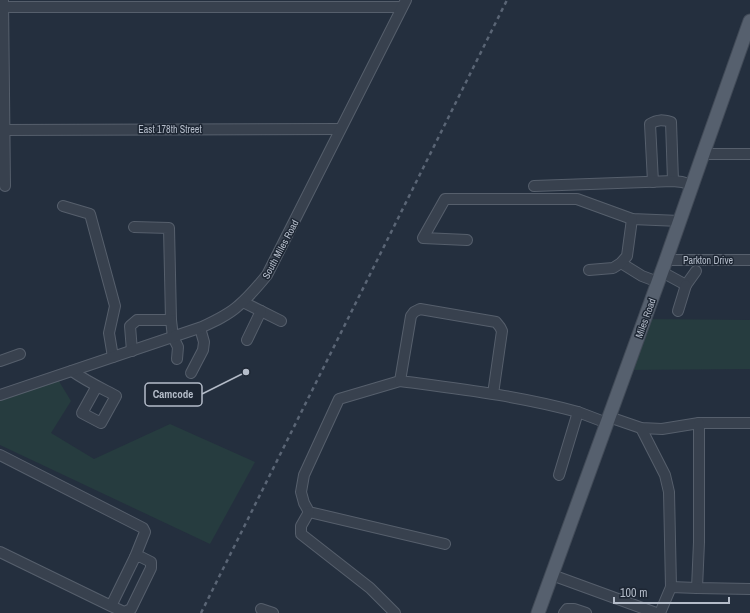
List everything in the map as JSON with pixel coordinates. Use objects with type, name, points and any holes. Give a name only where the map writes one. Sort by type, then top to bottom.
[{"type":"main road","name":"Miles Road","points":[[538,613],[750,23]]},
{"type":"street","points":[[5,186],[2,130],[2,5],[404,4]]},
{"type":"street","name":"South Miles Road","points":[[0,395],[200,328],[219,319],[243,302],[267,275],[404,4]]},
{"type":"street","points":[[653,182],[650,124],[663,120],[672,122],[673,181]]},
{"type":"street","name":"East 178th Street","points":[[2,130],[340,129]]},
{"type":"street","points":[[703,154],[750,154]]},
{"type":"street","points":[[534,186],[673,181],[692,185]]},
{"type":"street","points":[[467,240],[423,238],[445,199],[577,199],[632,219],[680,220]]},
{"type":"street","points":[[63,206],[90,214],[115,306],[109,333],[113,357]]},
{"type":"street","points":[[589,270],[613,268],[621,263],[627,256],[632,219]]},
{"type":"street","points":[[134,227],[169,228],[171,320],[173,337],[178,347],[177,359]]},
{"type":"street","name":"Parkton Drive","points":[[662,271],[750,260]]},
{"type":"street","points":[[621,263],[642,276],[662,271],[686,284]]},
{"type":"street","points":[[678,311],[686,284],[696,271]]},
{"type":"street","points":[[243,302],[281,321]]},
{"type":"street","points":[[400,381],[411,316],[414,312],[420,309],[496,322],[499,324],[502,331],[493,394]]},
{"type":"street","points":[[247,340],[261,311]]},
{"type":"street","points":[[132,351],[130,326],[137,320],[171,320]]},
{"type":"street","points":[[191,373],[203,350],[204,342],[200,328]]},
{"type":"street","points":[[0,361],[20,354]]},
{"type":"street","points":[[72,371],[97,386]]},
{"type":"street","points":[[445,544],[309,512],[304,503],[301,492],[304,475],[339,399],[400,381],[493,394],[578,412],[641,428],[662,429],[699,423],[750,423]]},
{"type":"street","points":[[559,475],[578,412]]},
{"type":"street","points":[[698,588],[699,423]]},
{"type":"street","points":[[641,428],[665,475],[669,492],[671,587],[660,613]]},
{"type":"street","points":[[0,455],[143,528],[145,532],[135,557],[111,606]]},
{"type":"street","points":[[309,512],[301,526],[301,534],[370,588],[394,613]]},
{"type":"street","points":[[0,552],[124,612],[131,609],[151,568],[151,562],[140,557],[135,557]]},
{"type":"street","points":[[552,575],[630,609],[656,613]]},
{"type":"street","points":[[671,587],[750,589]]},
{"type":"street","points":[[564,613],[570,608],[586,613]]},
{"type":"street","points":[[261,609],[273,613]]},
{"type":"green space","points":[[645,319],[750,320],[750,369],[626,370]]},
{"type":"green space","points":[[57,376],[71,401],[51,433],[94,459],[170,424],[255,462],[210,544],[0,445],[0,395]]},
{"type":"railway","points":[[201,613],[507,0]]},
{"type":"place","name":"Camcode","points":[[246,372]]}]
